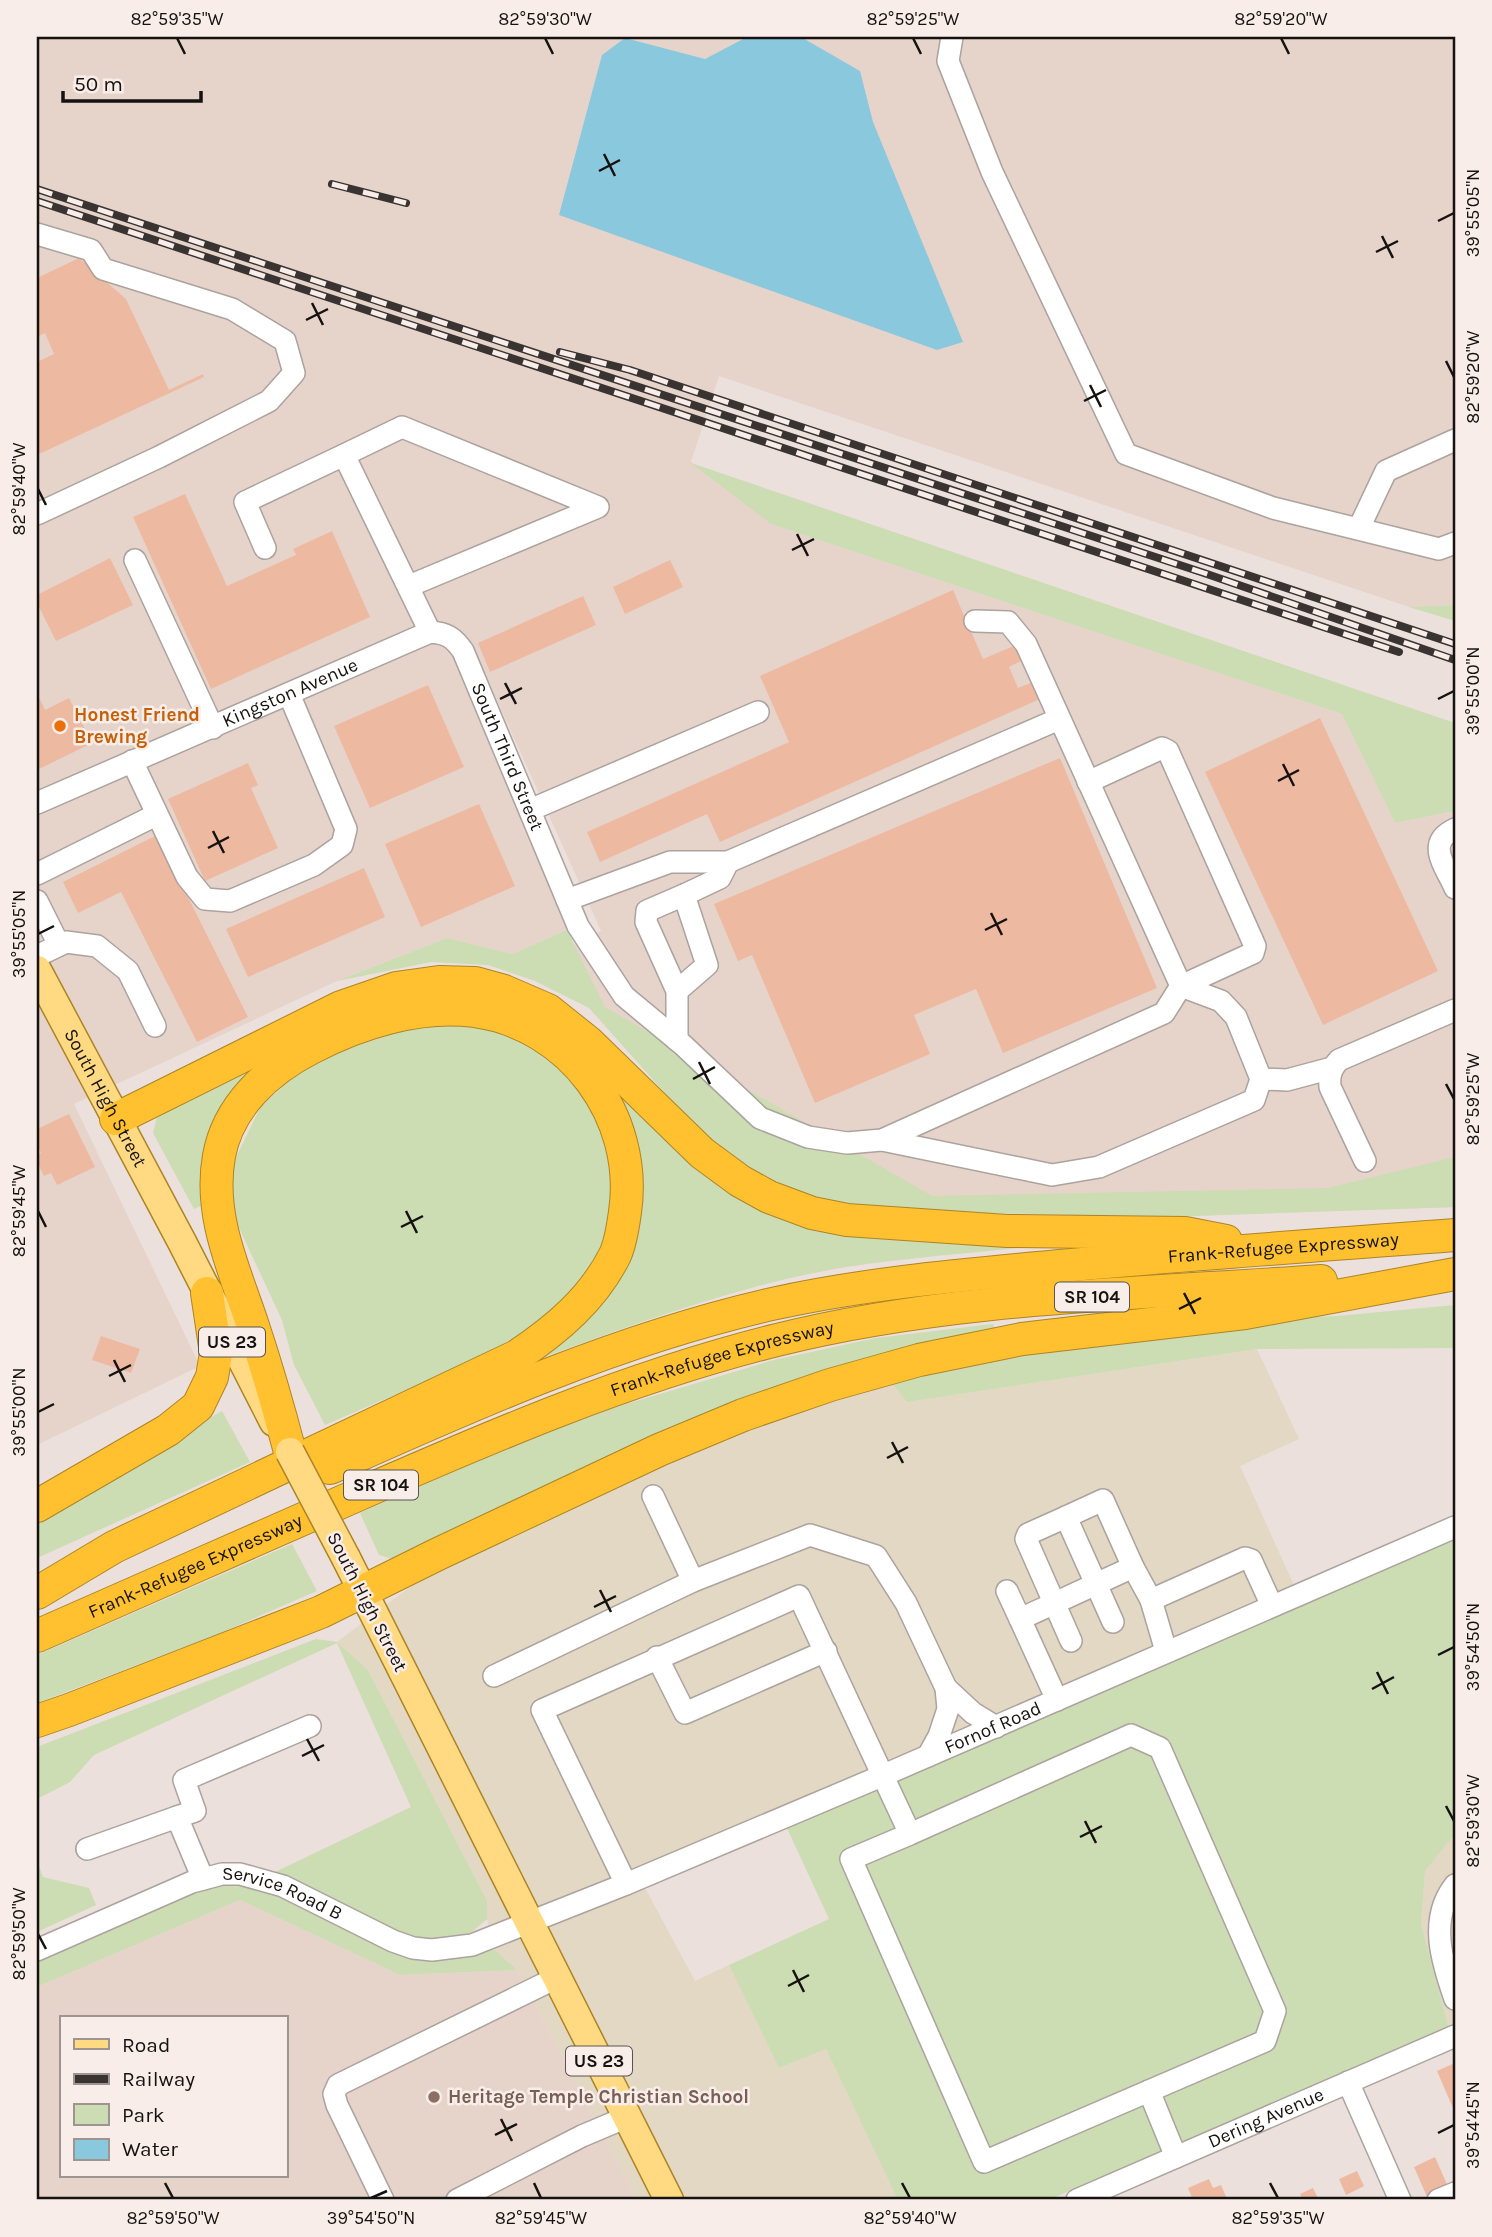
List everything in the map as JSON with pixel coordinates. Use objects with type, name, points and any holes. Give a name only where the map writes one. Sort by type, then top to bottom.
[{"type":"highway","points":[[116,1119],[341,1007],[396,988],[439,982],[475,983],[504,991],[548,1010],[588,1042],[702,1153],[740,1181],[769,1197],[812,1213],[847,1220],[1007,1231],[1185,1233],[1262,1249]]},
{"type":"highway","points":[[37,1594],[114,1547],[517,1356],[566,1320],[597,1284],[616,1252],[627,1199],[627,1171],[618,1133],[603,1098],[584,1070],[535,1030],[496,1016],[452,1010],[407,1015],[359,1027],[284,1062],[266,1076],[247,1097],[228,1126],[219,1155],[216,1187],[218,1213],[265,1389],[290,1452]]},
{"type":"highway","name":"Frank-Refugee Expressway","points":[[37,1594],[545,1376],[632,1343],[770,1305],[878,1284],[1117,1260],[1455,1235]]},
{"type":"highway","points":[[37,1721],[321,1612],[659,1450],[743,1415],[874,1371],[1022,1339],[1245,1313],[1455,1273]]},
{"type":"highway","name":"Frank-Refugee Expressway","points":[[37,1636],[439,1459],[559,1410],[648,1377],[778,1340],[869,1322],[1019,1303],[1455,1273]]},
{"type":"highway","points":[[37,1506],[168,1430],[198,1406],[212,1377],[216,1353],[207,1293]]},
{"type":"main road","name":"South High Street","points":[[37,970],[183,1242],[207,1293],[265,1389]]},
{"type":"main road","name":"South High Street","points":[[290,1452],[363,1591],[669,2200]]},
{"type":"street","points":[[951,37],[948,61],[992,172],[1126,454],[1273,508],[1439,549],[1455,542]]},
{"type":"street","points":[[37,234],[91,250],[103,269],[232,309],[285,341],[294,373],[269,401],[159,457],[37,514]]},
{"type":"street","points":[[265,548],[244,502],[402,427],[597,507],[409,586]]},
{"type":"street","points":[[1359,528],[1386,471],[1455,440]]},
{"type":"street","points":[[344,455],[430,632]]},
{"type":"street","points":[[135,559],[213,728]]},
{"type":"street","points":[[882,1140],[1052,1175],[1099,1167],[1254,1100],[1261,1079],[1236,1017],[1221,1001],[1181,986],[1026,644],[1008,622],[975,621]]},
{"type":"street","name":"Kingston Avenue","points":[[37,803],[430,632]]},
{"type":"street","name":"South Third Street","points":[[430,632],[444,633],[456,640],[463,652],[578,926],[624,996],[677,1040],[760,1118],[808,1137],[847,1143],[882,1140]]},
{"type":"street","points":[[132,761],[187,877],[205,899],[230,901],[314,865],[342,845],[346,829],[289,694]]},
{"type":"street","points":[[530,810],[758,712]]},
{"type":"street","points":[[567,900],[670,862],[728,862],[1059,719]]},
{"type":"street","points":[[882,1140],[1164,1013],[1181,986],[1253,953],[1255,946],[1168,751],[1162,748],[1088,782]]},
{"type":"street","points":[[37,874],[156,815]]},
{"type":"street","points":[[1455,829],[1445,834],[1439,842],[1439,850],[1455,888]]},
{"type":"street","points":[[677,1040],[677,991],[646,922],[647,911],[720,878],[728,862]]},
{"type":"street","points":[[677,991],[707,965],[684,895]]},
{"type":"street","points":[[37,901],[59,946]]},
{"type":"street","points":[[37,956],[66,942],[97,946],[128,971],[155,1026]]},
{"type":"street","points":[[1365,1161],[1331,1078],[1339,1060],[1455,1010]]},
{"type":"street","points":[[1261,1079],[1331,1078]]},
{"type":"street","points":[[653,1496],[693,1581]]},
{"type":"street","points":[[1071,1641],[1026,1539],[1028,1534],[1103,1500],[1151,1600],[1166,1651]]},
{"type":"street","points":[[1066,1517],[1113,1622]]},
{"type":"street","name":"Fornof Road","points":[[529,1922],[884,1775],[1455,1527]]},
{"type":"street","points":[[494,1676],[693,1581],[810,1535],[876,1556],[906,1603],[946,1688],[948,1709],[939,1736],[928,1756]]},
{"type":"street","points":[[1151,1600],[1245,1558],[1251,1560],[1272,1606]]},
{"type":"street","points":[[1020,1619],[1133,1567]]},
{"type":"street","points":[[1007,1591],[1057,1700]]},
{"type":"street","points":[[626,1884],[542,1710],[799,1596],[910,1834]]},
{"type":"street","points":[[657,1657],[685,1713],[826,1651]]},
{"type":"street","points":[[946,1688],[973,1713],[996,1727]]},
{"type":"street","points":[[87,1849],[195,1811],[184,1780],[310,1726]]},
{"type":"street","points":[[1131,1735],[1160,1748],[1275,2011],[1265,2041],[984,2162],[851,1859],[910,1834],[1131,1735]]},
{"type":"street","points":[[177,1817],[203,1879]]},
{"type":"street","name":"Service Road B","points":[[37,1950],[203,1879],[222,1874],[240,1874],[283,1886],[393,1941],[413,1948],[432,1950],[472,1945],[529,1922]]},
{"type":"street","points":[[1455,1885],[1447,1896],[1438,1933],[1445,1969],[1455,1999]]},
{"type":"street","points":[[383,2200],[337,2105],[334,2094],[338,2085],[556,1978]]},
{"type":"street","name":"Dering Avenue","points":[[1077,2200],[1455,2036]]},
{"type":"street","points":[[1348,2082],[1400,2200]]},
{"type":"street","points":[[1149,2091],[1176,2157]]},
{"type":"street","points":[[457,2200],[582,2136],[627,2117]]},
{"type":"street","points":[[1438,2200],[1455,2193]]},
{"type":"shaded area","points":[[37,37],[1455,37],[1455,605],[1409,607],[719,376],[691,462],[771,524],[1342,714],[1395,823],[1455,811],[1455,1207],[1162,1217],[862,1210],[589,1008],[561,952],[601,931],[473,647],[530,810],[567,930],[512,954],[447,938],[337,981],[74,1104],[200,1366],[37,1445]]},
{"type":"shaded area","points":[[1257,1349],[1299,1439],[1240,1466],[1302,1603],[643,1884],[695,1981],[729,1965],[779,2068],[826,2049],[898,2200],[637,2200],[517,1970],[495,1950],[487,1919],[487,1901],[368,1670],[337,1642],[451,1556],[702,1444],[888,1378],[907,1402]]},
{"type":"shaded area","points":[[1455,1834],[1455,2026],[1449,2029],[1421,1924],[1425,1871]]},
{"type":"shaded area","name":"Heritage Temple Christian School","points":[[240,1900],[400,1975],[517,1970],[637,2200],[37,2200],[37,1987]]},
{"type":"green space","points":[[691,463],[1455,723],[1455,811],[1395,823],[1342,714],[771,524]]},
{"type":"green space","points":[[1455,605],[1455,621],[1409,607]]},
{"type":"green space","points":[[567,930],[605,1007],[932,1196],[1328,1188],[1455,1157],[1455,1207],[1162,1217],[862,1210],[796,1192],[714,1148],[589,1008],[535,981],[488,965],[431,962],[337,981],[447,938],[512,954]]},
{"type":"green space","points":[[454,1021],[505,1031],[547,1050],[597,1108],[617,1180],[609,1230],[591,1271],[564,1304],[522,1334],[454,1369],[325,1425],[294,1365],[282,1320],[235,1219],[227,1176],[260,1108],[293,1077],[327,1057],[391,1034]]},
{"type":"green space","points":[[251,1064],[255,1071],[212,1137],[200,1176],[201,1206],[194,1209],[153,1133],[159,1108]]},
{"type":"green space","points":[[607,1081],[713,1180],[1028,1247],[876,1263],[786,1279],[686,1307],[523,1365],[631,1238]]},
{"type":"green space","points":[[1455,1305],[1455,1348],[1257,1349],[907,1402],[888,1378],[1021,1346],[1248,1320],[1337,1316]]},
{"type":"green space","points":[[993,1324],[996,1333],[392,1559],[379,1555],[360,1513],[492,1454],[613,1408],[774,1360],[876,1338]]},
{"type":"green space","points":[[222,1411],[250,1462],[37,1558],[37,1519]]},
{"type":"green space","points":[[1455,1538],[1455,1834],[1425,1871],[1421,1924],[1449,2029],[1048,2200],[898,2200],[826,2049],[779,2068],[729,1965],[829,1919],[786,1826]]},
{"type":"green space","points":[[292,1544],[317,1591],[218,1634],[37,1703],[37,1655]]},
{"type":"green space","points":[[316,1639],[337,1642],[368,1670],[487,1901],[487,1919],[473,1931],[457,1938],[426,1940],[397,1933],[275,1872],[411,1807],[337,1643],[94,1755],[70,1782],[37,1799],[37,1747]]},
{"type":"green space","points":[[37,1861],[43,1877],[89,1888],[96,1905],[37,1932]]},
{"type":"green space","points":[[234,1882],[271,1890],[423,1958],[495,1950],[517,1970],[400,1975],[240,1900],[37,1987],[37,1959],[197,1889]]},
{"type":"water","points":[[747,37],[801,37],[860,71],[873,122],[963,342],[937,350],[559,215],[602,55],[625,38],[705,59]]},
{"type":"building","points":[[79,258],[126,299],[169,390],[203,374],[204,377],[37,455],[37,362],[54,354],[45,333],[37,337],[37,278]]},
{"type":"building","points":[[185,494],[227,586],[296,555],[293,549],[332,531],[370,617],[211,689],[133,517]]},
{"type":"building","points":[[110,558],[133,605],[56,641],[37,603],[37,595]]},
{"type":"building","points":[[670,560],[683,587],[625,614],[613,587]]},
{"type":"building","points":[[953,590],[983,659],[1016,645],[1023,660],[1009,667],[1018,688],[1033,682],[1040,699],[720,842],[707,814],[600,862],[587,832],[789,742],[760,676]]},
{"type":"building","points":[[583,596],[596,625],[490,672],[478,643]]},
{"type":"building","points":[[428,685],[464,767],[370,808],[334,726]]},
{"type":"building","name":"Honest Friend Brewing","points":[[37,693],[45,710],[69,698],[92,743],[37,770]]},
{"type":"building","points":[[1320,718],[1438,971],[1323,1025],[1205,772]]},
{"type":"building","points":[[1060,758],[1157,988],[1003,1053],[976,989],[914,1015],[930,1054],[815,1103],[752,955],[738,961],[714,904]]},
{"type":"building","points":[[248,763],[258,785],[251,788],[278,848],[205,881],[168,799]]},
{"type":"building","points":[[479,804],[515,886],[421,927],[385,844]]},
{"type":"building","points":[[157,835],[248,1017],[197,1042],[121,892],[78,913],[63,882]]},
{"type":"building","points":[[364,868],[385,917],[248,977],[226,929]]},
{"type":"building","points":[[69,1114],[95,1167],[57,1185],[51,1173],[44,1176],[37,1162],[37,1155],[41,1153],[37,1145],[37,1129]]},
{"type":"building","points":[[101,1336],[140,1349],[131,1373],[92,1360]]},
{"type":"building","points":[[1455,2063],[1455,2107],[1453,2108],[1437,2071]]},
{"type":"building","points":[[1435,2157],[1449,2189],[1428,2199],[1414,2167]]},
{"type":"building","points":[[1357,2171],[1364,2186],[1346,2195],[1339,2179]]},
{"type":"building","points":[[1209,2179],[1213,2188],[1221,2185],[1227,2199],[1193,2200],[1188,2188]]},
{"type":"building","points":[[1313,2188],[1319,2200],[1303,2200],[1300,2194]]},
{"type":"railway","points":[[332,184],[406,203]]},
{"type":"railway","points":[[37,189],[1204,573],[1455,660]]},
{"type":"railway","points":[[37,201],[1399,652]]},
{"type":"railway","points":[[560,352],[630,370],[1455,644]]},
{"type":"place","name":"Honest Friend Brewing","points":[[60,726]]},
{"type":"place","name":"Heritage Temple Christian School","points":[[434,2097]]}]
